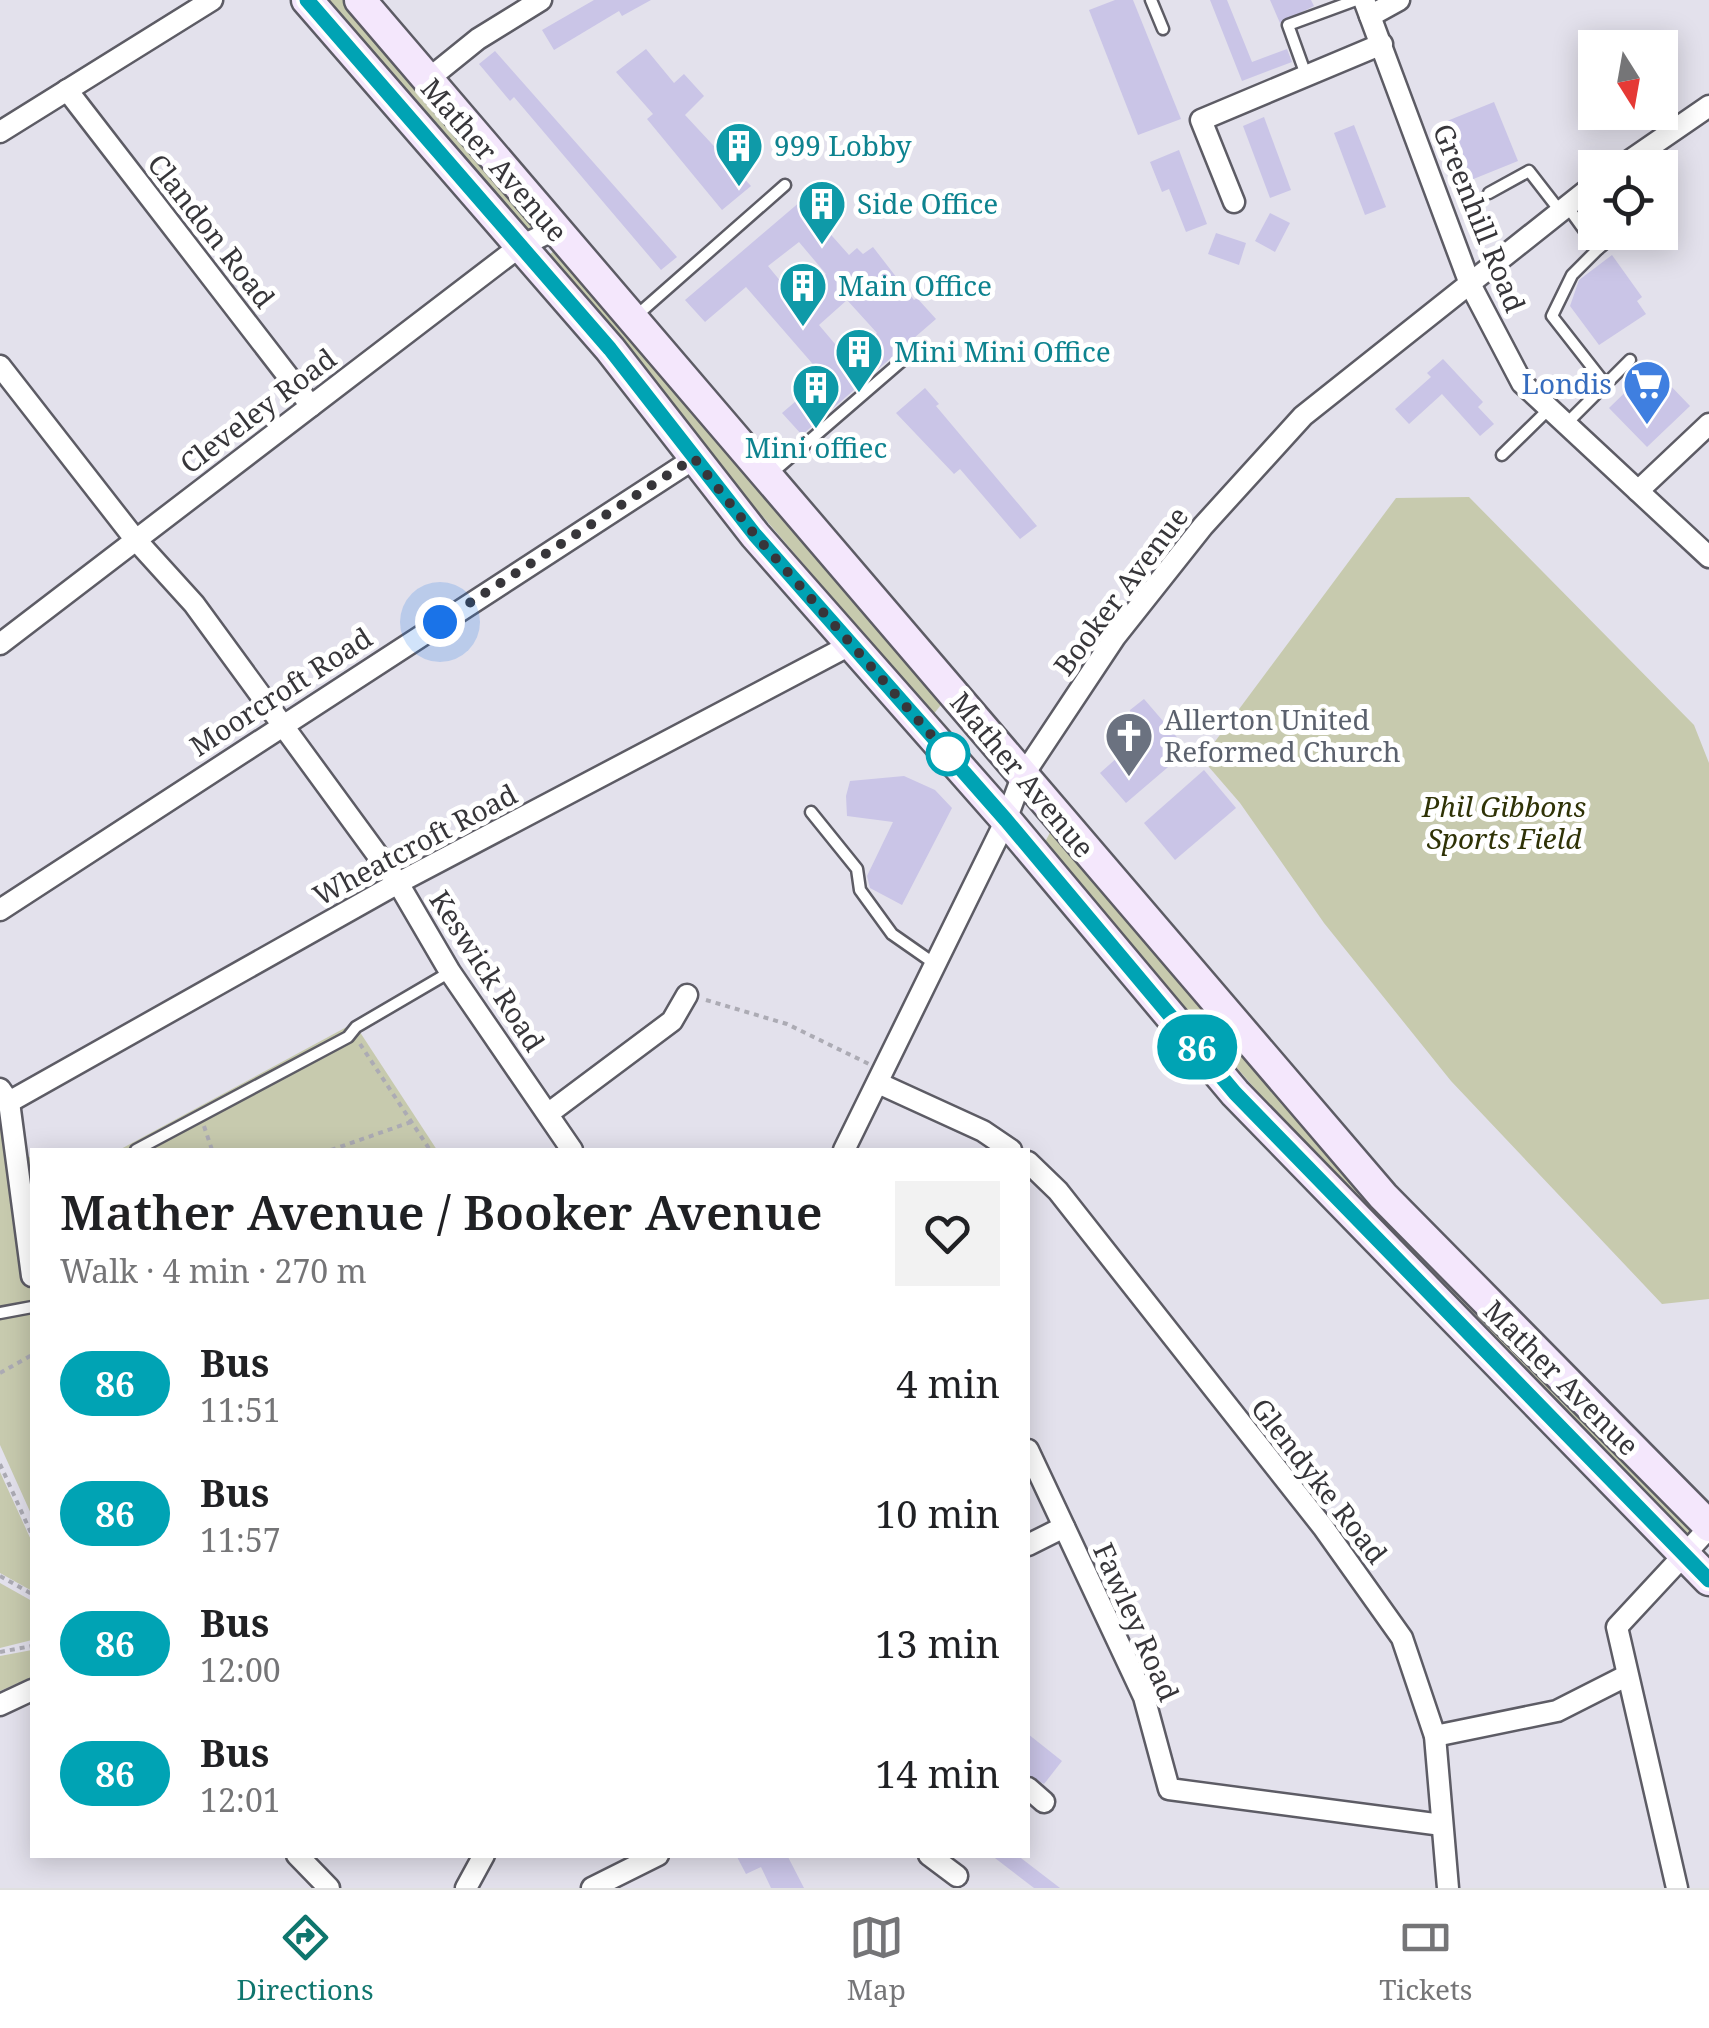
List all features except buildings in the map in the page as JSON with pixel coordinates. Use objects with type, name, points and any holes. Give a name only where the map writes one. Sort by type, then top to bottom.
[{"type":"main road","name":"Mather Avenue","points":[[307,0],[610,349],[755,535],[1006,820],[1235,1093],[1709,1580]]},
{"type":"main road","name":"Mather Avenue","points":[[360,0],[765,479],[1383,1196],[1709,1527]]},
{"type":"street","points":[[0,132],[212,0]]},
{"type":"street","points":[[426,81],[478,39],[541,0]]},
{"type":"street","points":[[1363,5],[1399,0]]},
{"type":"street","name":"Greenhill Road","points":[[1363,5],[1382,44],[1470,284],[1522,383],[1709,557]]},
{"type":"street","points":[[1234,202],[1201,120],[1382,44]]},
{"type":"street","name":"Clandon Road","points":[[66,90],[311,406]]},
{"type":"street","points":[[1644,150],[1709,106]]},
{"type":"street","name":"Booker Avenue","points":[[845,1148],[1006,820],[1022,777],[1115,638],[1203,526],[1304,416],[1578,197]]},
{"type":"street","name":"Cleveley Road","points":[[0,644],[518,247],[554,230]]},
{"type":"street","name":"Keswick Road","points":[[0,366],[134,538],[194,604],[398,883],[450,972],[571,1148]]},
{"type":"street","points":[[1638,491],[1709,424]]},
{"type":"street","name":"Moorcroft Road","points":[[0,910],[280,724],[694,458]]},
{"type":"street","name":"Wheatcroft Road","points":[[4,1095],[852,644]]},
{"type":"street","points":[[549,1112],[672,1021],[687,994]]},
{"type":"street","points":[[881,1077],[983,1130],[1007,1148]]},
{"type":"street","points":[[4,1095],[27,1207],[30,1248]]},
{"type":"street","name":"Glendyke Road","points":[[1030,1164],[1058,1191],[1322,1526],[1402,1638],[1435,1736],[1448,1888]]},
{"type":"street","name":"Fawley Road","points":[[1030,1454],[1144,1697],[1169,1789],[1442,1825]]},
{"type":"street","points":[[1030,1544],[1064,1527]]},
{"type":"street","points":[[1678,1888],[1616,1627],[1709,1527]]},
{"type":"street","points":[[1435,1736],[1557,1710],[1626,1676]]},
{"type":"street","points":[[0,1706],[30,1691]]},
{"type":"street","points":[[300,1858],[329,1888]]},
{"type":"street","points":[[467,1888],[482,1858]]},
{"type":"street","points":[[592,1888],[652,1858]]},
{"type":"street","points":[[933,1858],[957,1876]]},
{"type":"lane","points":[[1151,0],[1162,29]]},
{"type":"lane","points":[[1306,76],[1288,25],[1363,5]]},
{"type":"lane","points":[[1489,192],[1529,170],[1578,226]]},
{"type":"lane","points":[[632,320],[785,185]]},
{"type":"lane","points":[[1597,250],[1572,276],[1552,316],[1606,385]]},
{"type":"lane","points":[[765,479],[919,346]]},
{"type":"lane","points":[[1566,424],[1630,360]]},
{"type":"lane","points":[[1502,456],[1550,408]]},
{"type":"lane","points":[[810,812],[857,869],[860,890],[892,934],[935,965]]},
{"type":"lane","points":[[140,1148],[352,1032],[450,972]]},
{"type":"lane","points":[[0,1313],[30,1307]]},
{"type":"path","points":[[687,994],[787,1024],[881,1077]]},
{"type":"path","points":[[352,1032],[429,1148]]},
{"type":"path","points":[[200,1116],[211,1148]]},
{"type":"path","points":[[337,1148],[412,1122]]},
{"type":"path","points":[[0,1374],[30,1356]]},
{"type":"path","points":[[0,1464],[30,1532]]},
{"type":"path","points":[[0,1576],[30,1593]]},
{"type":"path","points":[[0,1652],[30,1646]]},
{"type":"green space","points":[[320,0],[350,0],[543,227],[525,239]]},
{"type":"green space","points":[[560,246],[947,697],[933,715],[543,260]]},
{"type":"green space","name":"Phil Gibbons Sports Field","points":[[1469,497],[1694,725],[1709,763],[1709,1299],[1662,1304],[1451,1081],[1324,923],[1240,803],[1202,759],[1396,498]]},
{"type":"green space","points":[[1055,823],[1700,1527],[1686,1542],[1275,1112],[1044,844]]},
{"type":"green space","points":[[354,1023],[436,1148],[123,1148]]},
{"type":"green space","points":[[0,1089],[14,1146],[30,1158],[30,1512],[0,1445]]},
{"type":"green space","points":[[0,1472],[30,1538],[30,1590],[0,1573]]},
{"type":"green space","points":[[0,1583],[30,1600],[30,1640],[0,1648]]},
{"type":"green space","points":[[30,1650],[30,1678],[0,1691],[0,1656]]},
{"type":"bus line","name":"86","points":[[307,0],[610,349],[755,535],[1006,820],[1235,1093],[1709,1580]]},
{"type":"place","name":"999 Lobby","points":[[739,188]]},
{"type":"place","name":"Side Office","points":[[822,246]]},
{"type":"place","name":"Main Office","points":[[803,328]]},
{"type":"place","name":"Mini Mini Office","points":[[859,394]]},
{"type":"place","name":"Londis","points":[[1647,426]]},
{"type":"place","name":"Mini offiec","points":[[816,430]]},
{"type":"place","name":"Allerton United Reformed Church","points":[[1129,778]]},
{"type":"route","points":[[440,622],[694,458],[755,535],[955,762],[948,754]]}]
